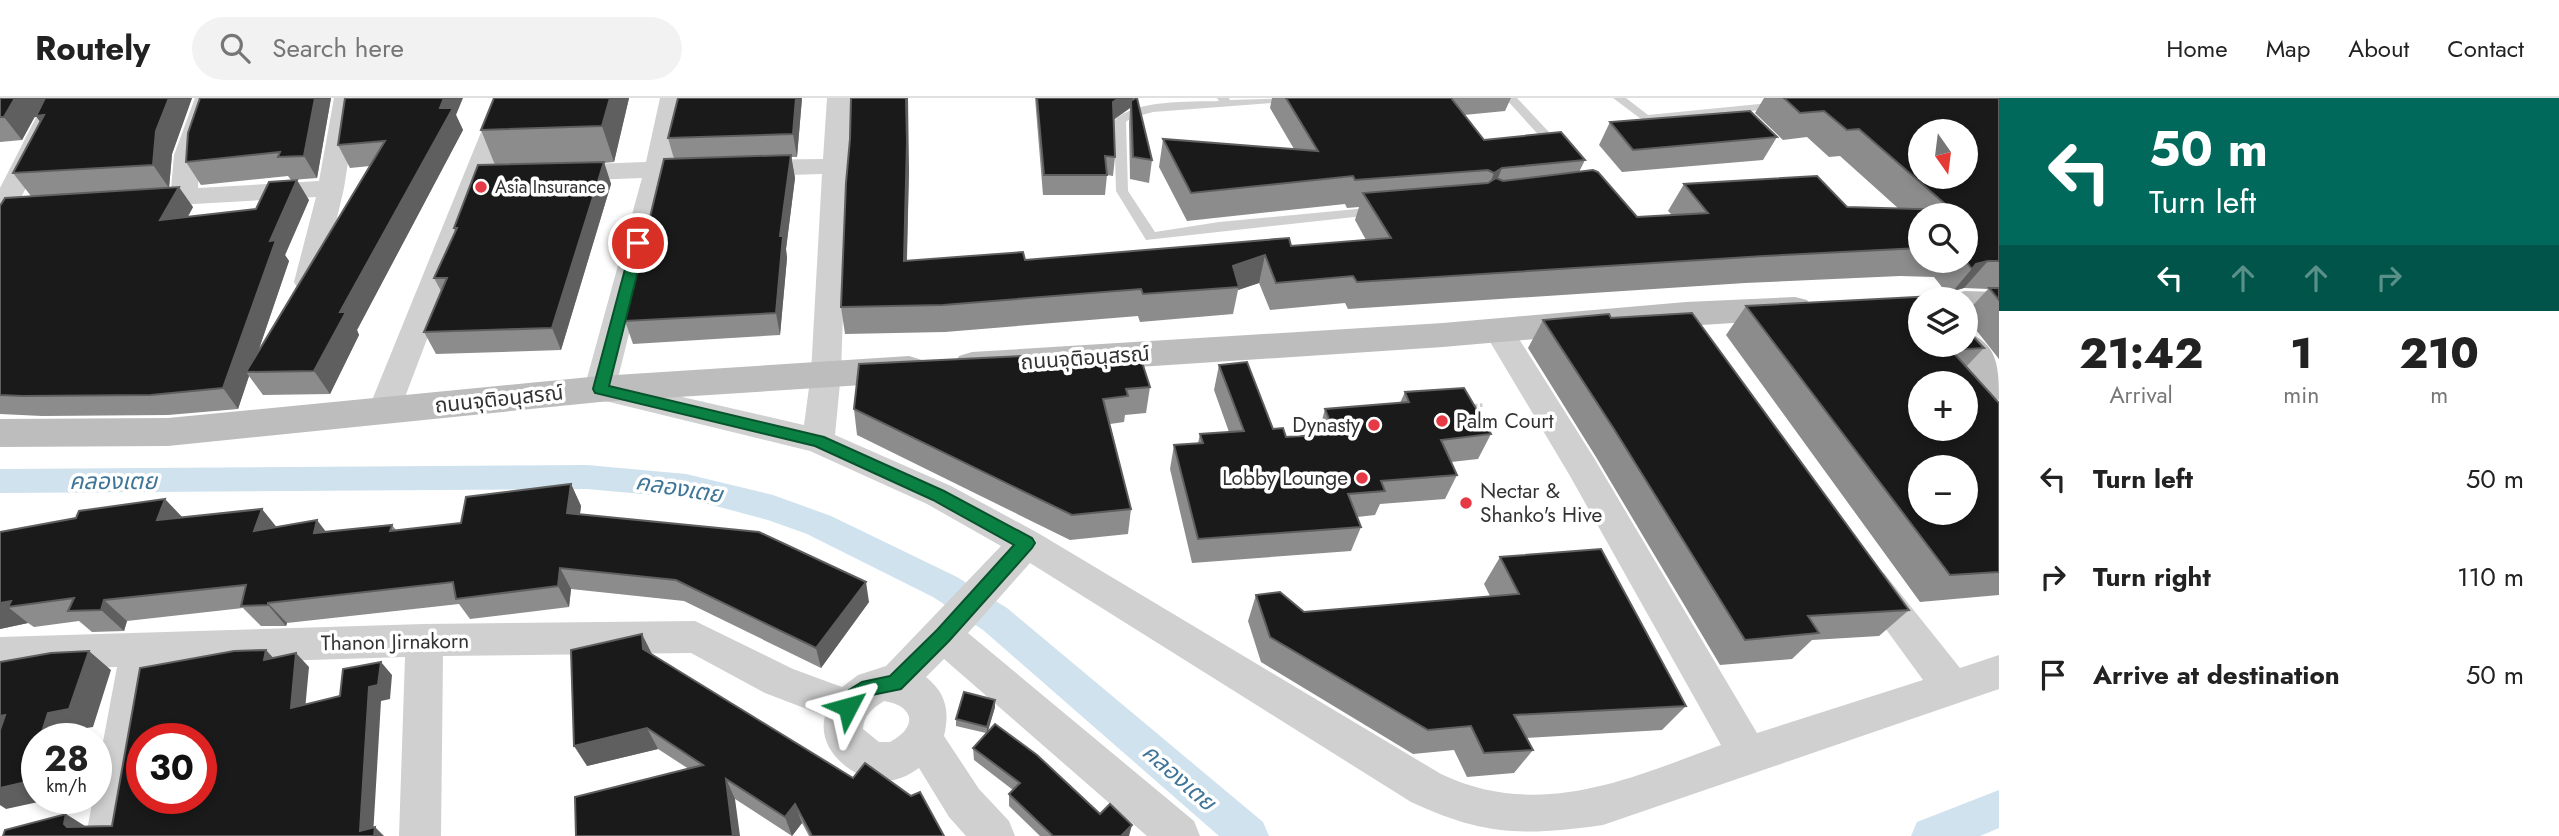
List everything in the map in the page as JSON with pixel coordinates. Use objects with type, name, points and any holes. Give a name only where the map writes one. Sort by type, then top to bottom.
[{"type":"street","points":[[31,206],[2,211],[11,168],[58,98]]},
{"type":"street","points":[[184,197],[187,155],[207,98]]},
{"type":"street","points":[[307,282],[331,188],[346,98]]},
{"type":"street","points":[[384,410],[491,176],[507,98]]},
{"type":"street","points":[[672,98],[657,170],[600,389],[818,441],[939,495],[1019,552],[1426,788],[1459,804],[1490,813],[1517,816],[1571,811],[1675,782],[1999,672]]},
{"type":"street","points":[[818,441],[826,373],[838,166],[839,98]]},
{"type":"street","points":[[727,168],[838,166]]},
{"type":"street","points":[[547,174],[699,169]]},
{"type":"street","points":[[114,201],[331,188]]},
{"type":"street","points":[[1978,302],[1999,303]]},
{"type":"street","name":"ถนนจุติอนุสรณ์","points":[[0,433],[168,432],[600,389],[1823,306]]},
{"type":"street","points":[[1686,314],[1709,348]]},
{"type":"street","points":[[1498,330],[1582,467],[1748,755]]},
{"type":"street","points":[[1975,357],[1999,387]]},
{"type":"street","points":[[889,761],[915,750],[915,709],[943,635],[1019,552]]},
{"type":"street","points":[[1855,561],[1886,606],[1952,688]]},
{"type":"street","points":[[943,635],[1179,836]]},
{"type":"street","name":"Thanon Jirnakorn","points":[[0,654],[424,640],[695,637],[846,720]]},
{"type":"street","points":[[420,836],[424,640]]},
{"type":"street","points":[[107,836],[139,649]]},
{"type":"street","points":[[964,803],[889,761],[873,760],[860,754],[850,745],[846,720],[856,696],[868,688],[915,709],[964,803],[994,836]]},
{"type":"lane","points":[[1298,98],[1225,101],[1140,111],[1124,116],[1121,121],[1122,191],[1150,237],[1219,226],[1398,209]]},
{"type":"lane","points":[[1511,98],[1570,162]]},
{"type":"lane","points":[[1619,98],[1645,119],[1794,104]]},
{"type":"path","points":[[1469,406],[1483,405]]},
{"type":"building","points":[[0,98],[15,98],[4,117],[0,117]]},
{"type":"building","points":[[45,98],[169,98],[156,131],[153,165],[13,173],[44,115],[36,116]]},
{"type":"building","points":[[200,98],[315,98],[304,156],[278,157],[280,152],[186,162],[188,133]]},
{"type":"building","points":[[345,98],[444,98],[440,108],[453,108],[340,312],[346,312],[314,371],[246,372],[385,141],[338,145]]},
{"type":"building","points":[[494,98],[610,98],[602,126],[481,130]]},
{"type":"building","points":[[678,98],[796,98],[793,134],[668,138]]},
{"type":"building","points":[[851,98],[906,98],[904,261],[1023,252],[1025,260],[1289,238],[1291,246],[1391,238],[1363,193],[1488,183],[1496,178],[1503,181],[1593,170],[1598,172],[1637,217],[1708,213],[1684,184],[1817,176],[1847,207],[1908,209],[1908,249],[1357,282],[1353,276],[1276,283],[1265,255],[1233,266],[1239,287],[1143,294],[1141,289],[943,305],[841,307]]},
{"type":"building","points":[[1037,98],[1119,98],[1113,102],[1115,157],[1105,156],[1107,175],[1044,175]]},
{"type":"building","points":[[1137,98],[1152,160],[1133,157],[1131,101]]},
{"type":"building","points":[[1286,98],[1451,98],[1484,140],[1561,132],[1585,160],[1502,168],[1494,173],[1488,170],[1355,180],[1353,176],[1191,193],[1163,139],[1318,151]]},
{"type":"building","points":[[1784,98],[1999,98],[1999,261],[1978,264],[1978,203],[1944,203],[1928,189],[1978,189],[1978,119],[1908,119],[1908,172],[1859,129],[1847,130],[1824,111],[1800,113]]},
{"type":"building","points":[[1750,111],[1777,137],[1633,150],[1610,122]]},
{"type":"building","points":[[791,155],[780,236],[783,236],[776,313],[625,321],[664,159]]},
{"type":"building","points":[[604,162],[552,328],[424,332],[447,278],[434,278],[457,228],[454,228],[478,165]]},
{"type":"building","points":[[297,180],[270,241],[276,240],[223,388],[151,395],[0,395],[0,206],[5,198],[179,187],[160,220],[256,209],[269,182]]},
{"type":"building","points":[[1989,288],[1999,288],[1999,300]]},
{"type":"building","points":[[1908,297],[1908,357],[1957,357],[1970,371],[1908,371],[1908,441],[1978,441],[1978,380],[1999,403],[1999,572],[1950,575],[1912,525],[1978,525],[1978,455],[1908,455],[1908,520],[1746,306]]},
{"type":"building","points":[[1692,313],[1909,610],[1808,616],[1819,633],[1745,640],[1543,320],[1609,314],[1611,318]]},
{"type":"building","points":[[1023,356],[1024,366],[1140,356],[1150,387],[1126,389],[1128,396],[1103,399],[1131,509],[1072,515],[854,409],[859,364]]},
{"type":"building","points":[[1247,362],[1273,429],[1283,428],[1286,437],[1335,434],[1325,409],[1409,402],[1405,392],[1464,388],[1491,434],[1441,440],[1457,475],[1381,481],[1385,491],[1348,494],[1361,527],[1198,539],[1174,445],[1203,443],[1200,434],[1244,431],[1219,365]]},
{"type":"building","points":[[571,484],[567,513],[759,532],[866,582],[816,648],[676,580],[560,568],[558,586],[456,599],[453,582],[268,605],[241,606],[246,585],[104,600],[101,610],[68,611],[74,598],[8,607],[11,601],[0,603],[0,532],[76,518],[79,511],[165,499],[157,520],[262,509],[254,531],[317,520],[314,533],[392,525],[390,531],[461,523],[466,497]]},
{"type":"building","points":[[1601,549],[1686,706],[1514,715],[1533,750],[1484,753],[1471,726],[1428,730],[1270,637],[1256,595],[1280,592],[1304,612],[1519,594],[1500,557]]},
{"type":"building","points":[[642,634],[643,649],[853,778],[865,763],[911,796],[920,792],[944,836],[812,836],[795,804],[785,817],[726,779],[733,836],[576,836],[575,797],[703,765],[647,728],[574,746],[571,650]]},
{"type":"building","points":[[266,650],[264,660],[296,653],[291,708],[340,696],[343,669],[381,662],[378,685],[369,687],[360,831],[375,827],[374,836],[3,836],[5,830],[66,814],[64,824],[67,827],[112,826],[126,747],[126,814],[217,814],[217,723],[130,723],[140,668],[234,651]]},
{"type":"building","points":[[89,651],[69,709],[48,713],[45,723],[21,723],[21,783],[0,788],[0,730],[5,715],[0,716],[0,662],[51,653]]},
{"type":"building","points":[[964,692],[995,700],[987,727],[956,719]]},
{"type":"building","points":[[995,724],[1037,755],[1100,814],[1110,804],[1132,825],[1121,836],[1053,836],[1009,794],[1020,783],[973,748]]},
{"type":"waterway","name":"คลองเตย","points":[[0,481],[587,477],[686,486],[773,508],[819,525],[945,587],[995,619],[1249,836]]},
{"type":"waterway","name":"คลองเตย","points":[[1931,836],[1999,809]]},
{"type":"place","name":"Asia Insurance","points":[[481,187]]},
{"type":"place","name":"Palm Court","points":[[1442,421]]},
{"type":"place","name":"Dynasty","points":[[1374,425]]},
{"type":"place","name":"Lobby Lounge","points":[[1362,478]]},
{"type":"place","name":"Nectar & Shanko's Hive","points":[[1466,503]]},
{"type":"route","points":[[638,243],[600,389],[818,441],[939,495],[1026,543],[943,635],[895,683],[881,683],[868,688],[856,696],[848,707]]}]
